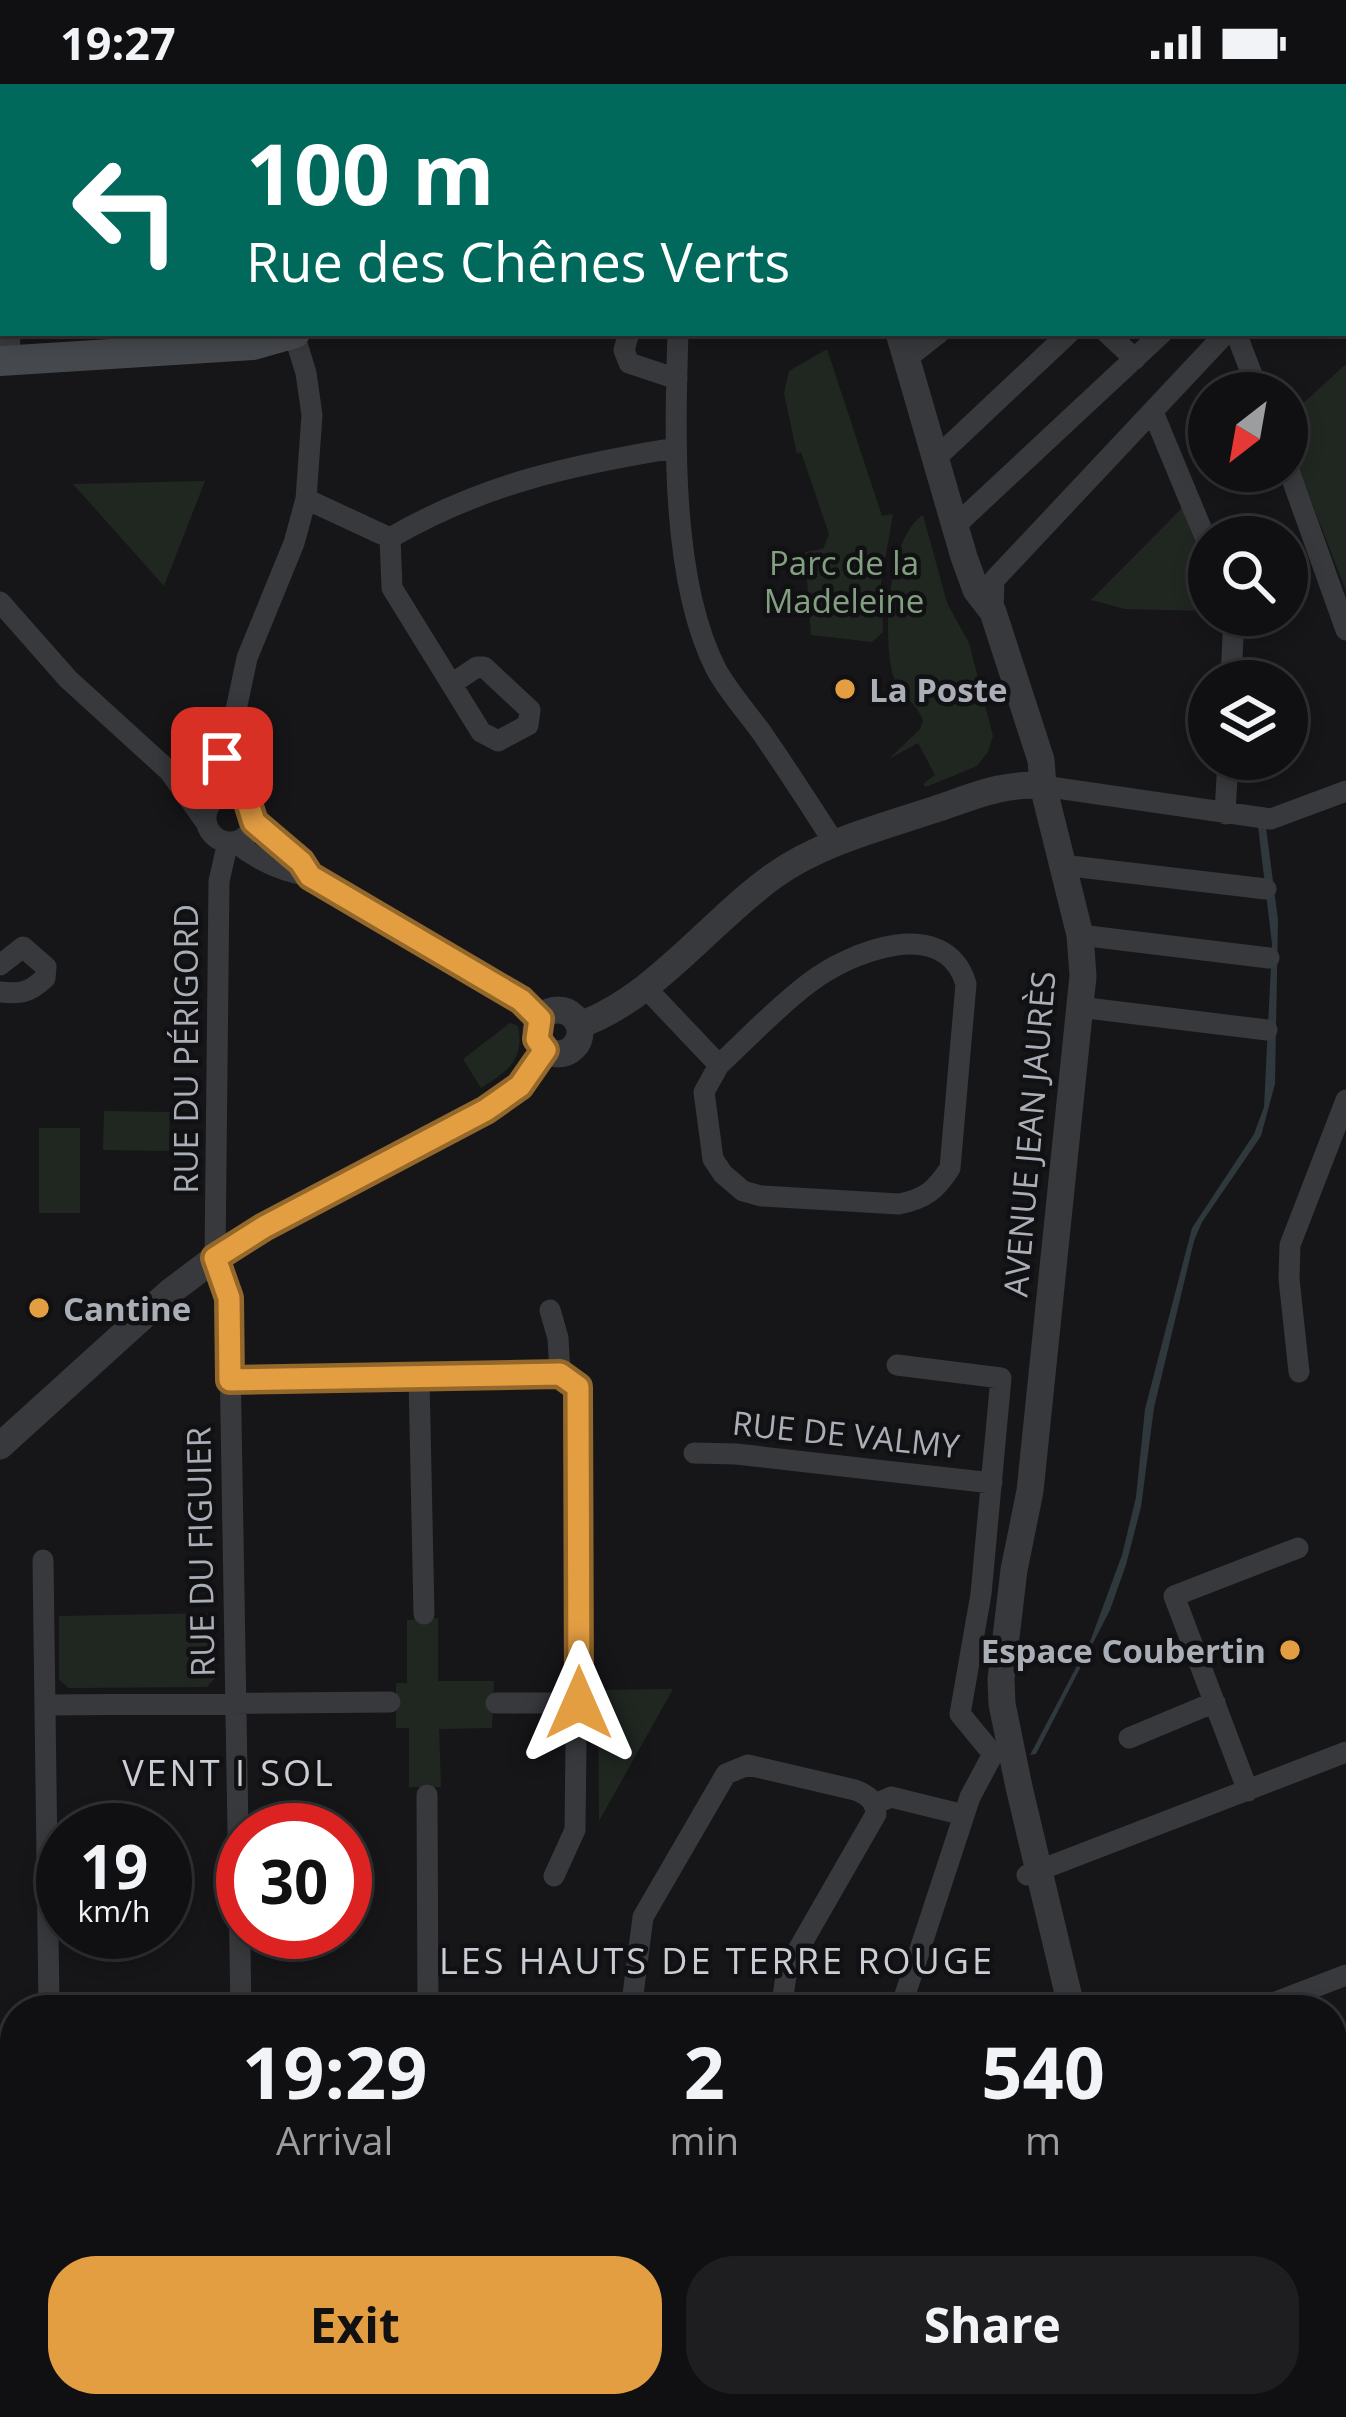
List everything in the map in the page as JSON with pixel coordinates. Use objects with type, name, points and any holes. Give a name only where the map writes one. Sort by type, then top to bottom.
[{"type":"main road","points":[[6,351],[253,345],[284,336]]},
{"type":"street","points":[[207,824],[210,788],[229,743],[247,658],[294,543],[306,499],[311,415],[296,336]]},
{"type":"street","points":[[628,336],[624,350],[629,363],[676,380]]},
{"type":"street","points":[[678,336],[675,448],[688,577],[699,629],[729,691],[835,844]]},
{"type":"street","points":[[935,459],[1067,336]]},
{"type":"street","points":[[1110,336],[1135,359]]},
{"type":"street","points":[[955,526],[1159,336]]},
{"type":"street","points":[[993,613],[994,580],[1223,336]]},
{"type":"street","points":[[1237,336],[1251,372]]},
{"type":"street","name":"AVENUE JEAN JAURÈS","points":[[903,346],[976,590],[993,613],[1041,760],[1043,786],[1080,935],[1083,976],[1030,1491],[1014,1570],[1001,1679],[1002,1752],[1032,1873]]},
{"type":"street","points":[[1153,412],[1196,516]]},
{"type":"street","points":[[390,538],[490,489],[569,466],[675,448]]},
{"type":"street","points":[[1297,492],[1346,630]]},
{"type":"street","points":[[306,499],[390,538]]},
{"type":"street","points":[[390,538],[392,588],[453,683]]},
{"type":"street","points":[[0,602],[68,679],[169,771],[215,836],[293,874],[310,876],[521,1000],[540,1019]]},
{"type":"street","points":[[229,743],[254,822],[301,862],[310,876]]},
{"type":"street","points":[[169,771],[246,800]]},
{"type":"street","points":[[1225,814],[1227,780]]},
{"type":"street","points":[[579,1025],[644,986],[778,872],[835,844],[996,788],[1043,786],[1263,818],[1346,791]]},
{"type":"street","points":[[231,842],[247,836],[254,822]]},
{"type":"street","name":"RUE DU PÉRIGORD","points":[[215,1258],[218,881],[231,842]]},
{"type":"street","points":[[1062,865],[1266,889]]},
{"type":"street","points":[[1080,935],[1269,958]]},
{"type":"street","points":[[920,941],[937,946],[960,963],[966,984],[950,1168],[936,1190],[917,1200],[853,1202],[743,1191],[713,1159],[706,1125],[704,1092],[719,1065],[812,980],[868,953],[920,941]]},
{"type":"street","points":[[0,965],[23,947],[46,967],[45,979],[31,991],[0,992]]},
{"type":"street","points":[[644,986],[719,1065]]},
{"type":"street","points":[[1079,1007],[1267,1030]]},
{"type":"street","points":[[551,1011],[565,1011],[579,1025],[579,1039],[571,1050],[558,1054],[545,1050],[537,1039],[540,1019],[551,1011]]},
{"type":"street","points":[[0,1446],[170,1292],[215,1258],[264,1227],[486,1110],[520,1086],[545,1050]]},
{"type":"street","points":[[1299,1372],[1290,1245],[1346,1100]]},
{"type":"street","name":"RUE DU FIGUIER","points":[[215,1258],[229,1298],[241,1995]]},
{"type":"street","points":[[550,1310],[560,1374]]},
{"type":"street","name":"RUE DE VALMY","points":[[897,1365],[1001,1378],[981,1594],[960,1714],[1002,1752]]},
{"type":"street","points":[[230,1380],[560,1374],[578,1387],[575,1830],[554,1876]]},
{"type":"street","points":[[419,1377],[424,1614]]},
{"type":"street","name":"RUE DE VALMY","points":[[694,1453],[992,1483]]},
{"type":"street","points":[[1248,1791],[1174,1596],[1298,1548]]},
{"type":"street","points":[[43,1560],[49,1995]]},
{"type":"street","name":"RUE DU FIGUIER","points":[[236,1704],[390,1702]]},
{"type":"street","points":[[1129,1738],[1215,1702]]},
{"type":"street","points":[[496,1703],[579,1703]]},
{"type":"street","points":[[48,1706],[236,1704]]},
{"type":"street","points":[[905,1995],[964,1815],[1002,1752]]},
{"type":"street","points":[[1032,1873],[1346,1752]]},
{"type":"street","points":[[633,1995],[643,1917],[726,1774],[748,1765],[855,1790],[875,1804],[876,1814],[787,1969],[783,1995]]},
{"type":"street","points":[[427,1795],[428,1995]]},
{"type":"street","points":[[875,1804],[891,1797],[964,1815]]},
{"type":"street","points":[[1032,1873],[1055,1995]]},
{"type":"street","points":[[1032,1873],[1068,1995]]},
{"type":"street","points":[[1294,1995],[1346,1975]]},
{"type":"green space","name":"Parc de la Madeleine","points":[[827,349],[882,516],[893,514],[881,583],[883,632],[872,642],[811,635],[805,552],[823,549],[829,534],[801,452],[797,454],[784,393],[789,371]]},
{"type":"green space","points":[[1346,364],[1346,591],[1308,492],[1308,399]]},
{"type":"green space","points":[[205,481],[164,586],[73,484]]},
{"type":"green space","points":[[1182,508],[1188,524],[1188,610],[1125,609],[1091,600]]},
{"type":"green space","points":[[923,515],[947,603],[969,643],[993,736],[977,766],[926,787],[923,784],[935,775],[918,743],[889,759],[923,721],[895,681],[888,613],[902,544]]},
{"type":"green space","points":[[510,1023],[518,1026],[516,1056],[481,1088],[463,1059]]},
{"type":"green space","points":[[104,1111],[170,1112],[169,1151],[103,1150]]},
{"type":"green space","points":[[39,1128],[80,1128],[80,1213],[39,1213]]},
{"type":"green space","points":[[214,1613],[215,1678],[207,1687],[69,1688],[59,1680],[59,1616]]},
{"type":"green space","points":[[438,1618],[438,1681],[494,1681],[492,1728],[439,1729],[441,1787],[409,1787],[409,1728],[396,1728],[396,1683],[407,1683],[407,1620]]},
{"type":"green space","points":[[673,1689],[599,1821],[598,1690]]},
{"type":"shaded area","points":[[1258,826],[1266,827],[1278,920],[1275,1084],[1261,1136],[1194,1241],[1154,1408],[1141,1507],[1110,1610],[1036,1754],[1030,1755],[1091,1639],[1122,1555],[1136,1497],[1145,1409],[1192,1228],[1254,1134],[1264,1107],[1272,944]]},
{"type":"place","name":"La Poste","points":[[845,689]]},
{"type":"place","name":"Cantine","points":[[39,1308]]},
{"type":"place","name":"Espace Coubertin","points":[[1290,1650]]},
{"type":"district","name":"VENT I SOL","points":[[229,1772]]},
{"type":"district","name":"LES HAUTS DE TERRE ROUGE","points":[[717,1960]]},
{"type":"route","points":[[222,758],[229,743],[254,822],[301,862],[310,876],[521,1000],[540,1019],[537,1039],[545,1050],[520,1086],[486,1110],[264,1227],[215,1258],[229,1298],[230,1380],[560,1374],[578,1387],[579,1703]]}]
